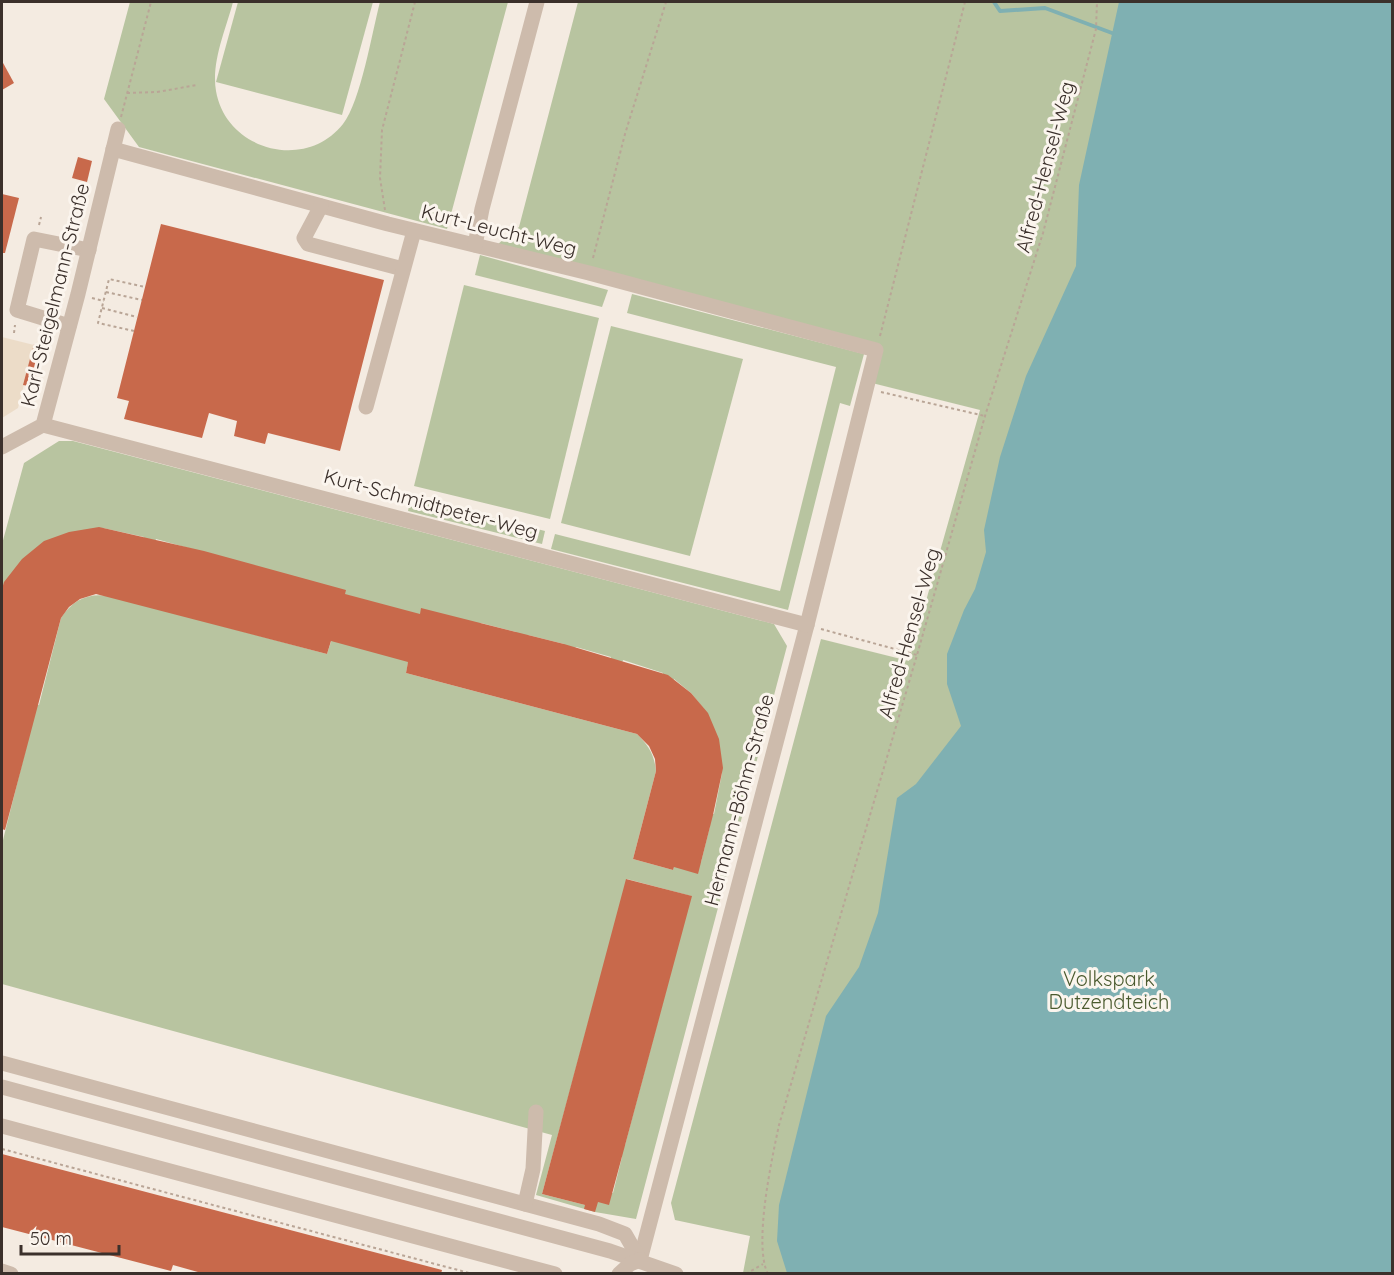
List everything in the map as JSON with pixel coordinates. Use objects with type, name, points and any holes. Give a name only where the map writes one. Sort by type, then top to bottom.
[{"type":"street","points":[[475,245],[485,198],[537,2]]},
{"type":"street","name":"Karl-Steigelmann-Straße","points":[[2,447],[43,425],[118,129]]},
{"type":"street","name":"Kurt-Leucht-Weg","points":[[113,149],[387,224],[589,273],[876,350]]},
{"type":"street","points":[[321,206],[304,238],[308,244],[403,269]]},
{"type":"street","points":[[366,407],[414,231]]},
{"type":"street","points":[[69,326],[17,310],[34,239],[89,250]]},
{"type":"street","name":"Hermann-Böhm-Straße","points":[[640,1260],[807,625],[876,350]]},
{"type":"street","name":"Kurt-Schmidtpeter-Weg","points":[[43,425],[807,625]]},
{"type":"street","points":[[2,1063],[599,1224],[625,1234],[640,1260]]},
{"type":"street","points":[[2,1087],[640,1260],[676,1274]]},
{"type":"street","points":[[525,1204],[533,1168],[536,1112]]},
{"type":"street","points":[[2,1125],[555,1274]]},
{"type":"street","points":[[620,1274],[630,1264],[640,1260]]},
{"type":"street","points":[[2,1271],[11,1274]]},
{"type":"path","points":[[118,129],[151,2]]},
{"type":"path","points":[[387,224],[380,178],[382,130],[415,2]]},
{"type":"path","points":[[589,273],[625,134],[666,2]]},
{"type":"path","points":[[876,350],[965,2]]},
{"type":"path","name":"Alfred-Hensel-Weg","points":[[768,1274],[763,1264],[766,1195],[778,1125],[985,416],[1043,233],[1096,29],[1097,2]]},
{"type":"path","points":[[127,93],[157,92],[197,85]]},
{"type":"path","points":[[134,331],[98,322],[109,279],[145,288]]},
{"type":"path","points":[[106,292],[142,300]]},
{"type":"path","points":[[102,308],[137,317]]},
{"type":"path","points":[[866,389],[985,416]]},
{"type":"path","points":[[807,625],[917,655]]},
{"type":"path","points":[[2,1149],[472,1274]]},
{"type":"path","points":[[746,1274],[763,1264]]},
{"type":"green space","points":[[130,2],[233,2],[216,69],[216,91],[223,111],[235,128],[251,140],[269,148],[289,150],[309,147],[327,139],[343,124],[361,83],[380,2],[508,2],[447,229],[139,147],[104,99]]},
{"type":"green space","points":[[238,2],[373,2],[342,115],[216,82]]},
{"type":"green space","name":"Volkspark Dutzendteich","points":[[578,2],[1392,2],[1392,1273],[743,1273],[750,1236],[675,1220],[671,1203],[821,639],[909,661],[980,410],[872,383],[882,348],[498,244],[519,227]]},
{"type":"green space","points":[[480,255],[608,290],[602,307],[475,275]]},
{"type":"green space","points":[[464,285],[599,318],[550,519],[414,486]]},
{"type":"green space","points":[[632,294],[864,354],[850,406],[840,403],[788,610],[551,549],[555,534],[780,591],[836,367],[627,313]]},
{"type":"green space","points":[[611,326],[743,359],[690,556],[561,523]]},
{"type":"green space","points":[[59,441],[73,441],[774,624],[787,646],[636,1219],[595,1212],[536,1195],[552,1135],[2,984],[2,844],[32,724],[2,715],[2,696],[39,705],[61,618],[70,607],[87,597],[109,596],[327,654],[340,614],[192,549],[156,539],[150,563],[139,560],[144,537],[103,528],[3,587],[2,590],[2,544],[24,463]],"holes":[[[481,623],[516,632],[510,655],[528,635],[564,644],[557,667],[576,647],[611,657],[605,680],[616,684],[623,660],[663,673],[661,700],[674,679],[691,693],[704,709],[722,773],[714,814],[690,808],[687,820],[710,826],[701,862],[677,856],[673,870],[633,859],[656,771],[650,751],[637,734],[406,673],[414,632]],[[627,879],[691,896],[625,1145],[603,1140],[600,1151],[622,1157],[613,1193],[590,1187],[585,1205],[542,1194]]]},
{"type":"green space","points":[[411,497],[545,531],[542,544],[408,511]]},
{"type":"shaded area","points":[[2,337],[34,345],[18,408],[2,418]]},
{"type":"water","name":"Volkspark Dutzendteich","points":[[1119,2],[1392,2],[1392,1273],[787,1273],[777,1241],[779,1205],[826,1016],[859,967],[878,913],[897,798],[916,784],[961,726],[947,684],[947,654],[975,589],[986,552],[984,530],[1000,457],[1026,376],[1076,266],[1079,185]]},
{"type":"building","points":[[2,61],[14,83],[2,90]]},
{"type":"building","points":[[78,157],[92,161],[87,182],[72,178]]},
{"type":"building","points":[[2,194],[19,198],[5,253],[2,253]]},
{"type":"building","points":[[161,224],[384,280],[340,451],[268,433],[265,444],[234,436],[237,421],[209,413],[202,438],[124,419],[129,401],[117,398]]},
{"type":"building","points":[[34,344],[44,347],[33,387],[23,385]]},
{"type":"building","points":[[99,527],[204,551],[346,590],[345,594],[420,614],[421,608],[564,644],[668,675],[691,693],[708,713],[719,739],[723,768],[698,874],[633,859],[656,771],[655,759],[649,746],[637,734],[406,673],[408,662],[331,641],[327,654],[96,594],[80,599],[69,607],[61,618],[5,830],[2,829],[2,589],[4,582],[22,559],[44,541],[69,532]]},
{"type":"building","points":[[626,879],[692,896],[609,1205],[598,1202],[595,1212],[584,1209],[585,1205],[542,1194]]},
{"type":"building","points":[[2,1154],[442,1270],[441,1274],[205,1274],[173,1265],[171,1271],[2,1227]]},
{"type":"waterway","points":[[994,2],[1000,11],[1045,8],[1112,33]]}]
